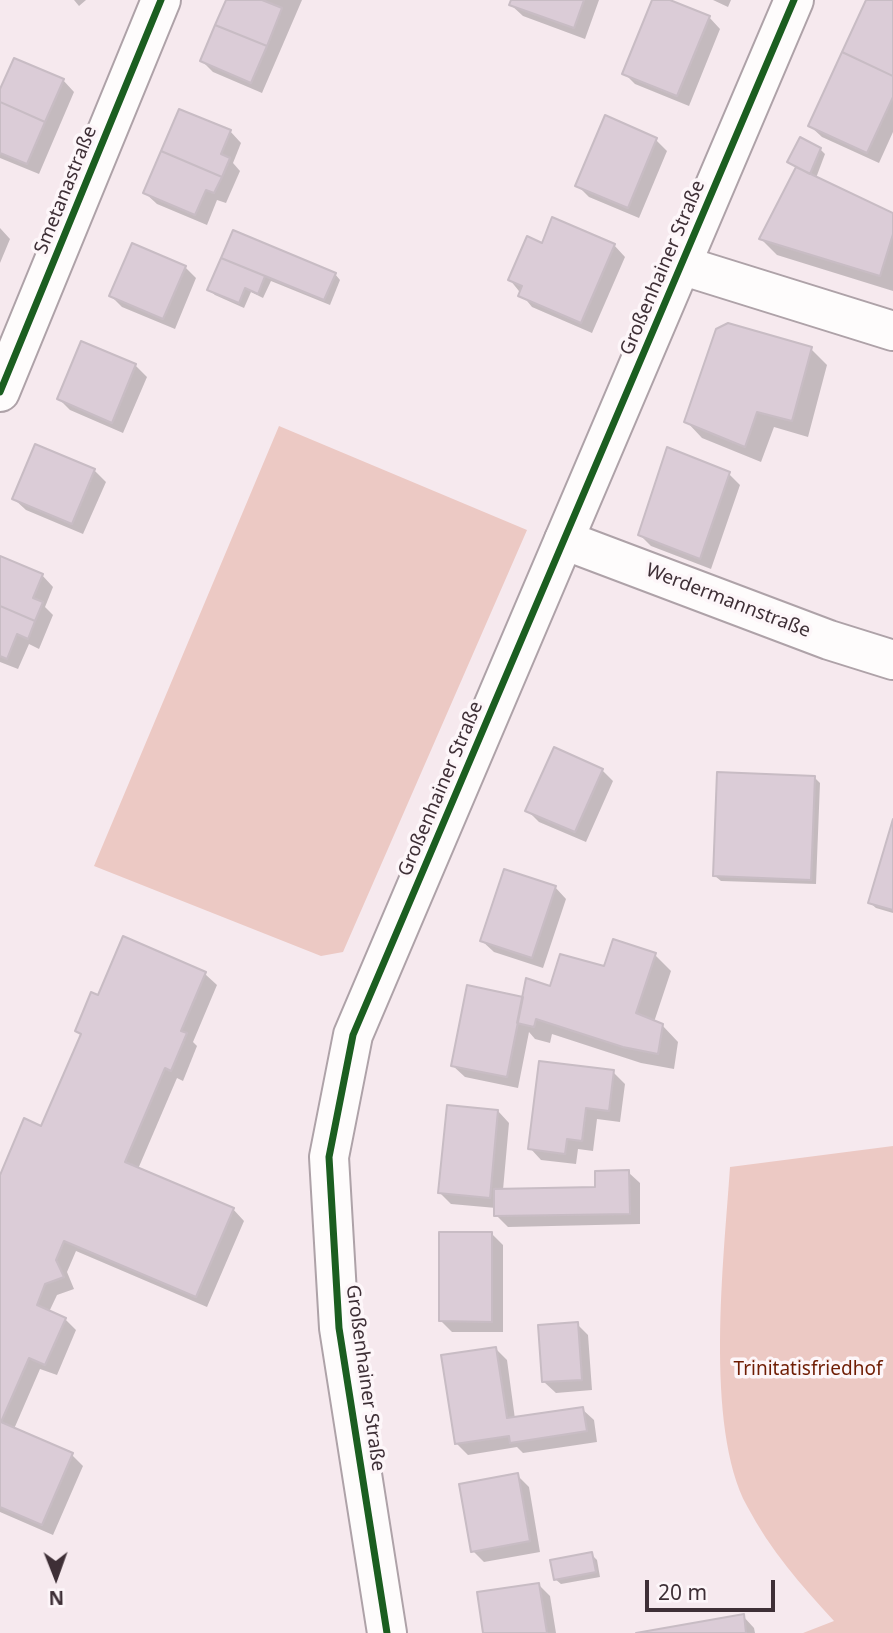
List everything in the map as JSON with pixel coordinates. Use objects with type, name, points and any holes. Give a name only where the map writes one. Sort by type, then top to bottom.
[{"type":"main road","name":"Smetanastraße","points":[[0,392],[161,0]]},
{"type":"main road","name":"Großenhainer Straße","points":[[387,1633],[339,1328],[329,1157],[353,1035],[794,0]]},
{"type":"main road","points":[[681,265],[893,331]]},
{"type":"main road","name":"Werdermannstraße","points":[[564,540],[829,640],[893,660]]},
{"type":"green space","points":[[279,426],[527,530],[343,952],[321,956],[94,866]]},
{"type":"green space","name":"Trinitatisfriedhof","points":[[893,1146],[893,1633],[803,1633],[834,1621],[787,1566],[756,1522],[734,1472],[725,1432],[720,1341],[730,1167]]},
{"type":"building","points":[[226,0],[262,0],[282,8],[267,46],[215,25]]},
{"type":"building","points":[[511,0],[584,0],[574,28],[509,5]]},
{"type":"building","points":[[652,0],[670,0],[710,16],[677,96],[622,74]]},
{"type":"building","points":[[866,0],[893,0],[893,76],[842,52]]},
{"type":"building","points":[[215,25],[267,46],[251,83],[200,61]]},
{"type":"building","points":[[842,52],[893,76],[893,97],[867,153],[808,126]]},
{"type":"building","points":[[14,58],[64,79],[45,122],[0,102],[0,89]]},
{"type":"building","points":[[0,102],[45,122],[27,164],[0,153]]},
{"type":"building","points":[[179,109],[231,130],[221,154],[230,158],[222,177],[161,151]]},
{"type":"building","points":[[605,115],[657,138],[628,208],[575,186]]},
{"type":"building","points":[[800,137],[821,148],[810,174],[787,162]]},
{"type":"building","points":[[161,151],[222,177],[214,193],[206,190],[195,215],[143,193]]},
{"type":"building","points":[[796,167],[893,213],[893,234],[880,276],[759,239]]},
{"type":"building","points":[[552,217],[615,244],[581,323],[518,296],[522,286],[508,280],[527,236],[542,243]]},
{"type":"building","points":[[233,230],[336,273],[324,300],[221,258]]},
{"type":"building","points":[[132,243],[186,266],[163,319],[109,296]]},
{"type":"building","points":[[221,258],[265,276],[258,294],[245,288],[239,303],[207,290]]},
{"type":"building","points":[[728,323],[812,347],[792,421],[757,412],[745,447],[684,422],[716,329]]},
{"type":"building","points":[[81,341],[136,364],[112,423],[57,399]]},
{"type":"building","points":[[35,444],[95,469],[72,524],[12,499]]},
{"type":"building","points":[[667,447],[730,472],[700,559],[638,535]]},
{"type":"building","points":[[0,556],[43,574],[33,598],[43,602],[35,621],[0,606]]},
{"type":"building","points":[[0,606],[35,621],[28,639],[17,634],[7,659],[0,656]]},
{"type":"building","points":[[554,747],[603,769],[575,832],[525,811]]},
{"type":"building","points":[[717,772],[815,776],[811,880],[713,876]]},
{"type":"building","points":[[893,819],[893,910],[868,903]]},
{"type":"building","points":[[504,869],[556,886],[532,958],[480,941]]},
{"type":"building","points":[[123,936],[206,972],[181,1031],[187,1033],[171,1071],[165,1068],[125,1162],[234,1208],[196,1297],[64,1241],[56,1260],[64,1277],[45,1284],[37,1305],[66,1318],[45,1365],[29,1358],[1,1422],[73,1453],[42,1525],[0,1507],[0,1175],[24,1118],[41,1126],[81,1034],[75,1031],[91,992],[98,995]]},
{"type":"building","points":[[613,939],[656,953],[636,1013],[663,1024],[658,1054],[623,1047],[536,1019],[534,1027],[517,1023],[526,978],[550,986],[560,954],[604,966]]},
{"type":"building","points":[[467,985],[523,997],[507,1077],[451,1066]]},
{"type":"building","points":[[539,1061],[614,1070],[609,1111],[586,1108],[582,1141],[567,1139],[565,1154],[528,1149]]},
{"type":"building","points":[[447,1105],[498,1110],[490,1198],[438,1193]]},
{"type":"building","points":[[629,1170],[630,1214],[494,1216],[494,1189],[595,1187],[595,1171]]},
{"type":"building","points":[[439,1232],[492,1232],[492,1322],[439,1321]]},
{"type":"building","points":[[578,1322],[582,1380],[542,1382],[538,1325]]},
{"type":"building","points":[[496,1347],[507,1418],[583,1407],[587,1431],[510,1443],[509,1436],[455,1444],[441,1355]]},
{"type":"building","points":[[518,1473],[530,1541],[471,1552],[459,1484]]},
{"type":"building","points":[[592,1552],[596,1572],[554,1580],[550,1560]]},
{"type":"building","points":[[539,1583],[547,1633],[483,1633],[477,1592]]},
{"type":"building","points":[[744,1614],[746,1633],[636,1633]]},
{"type":"cycle path","points":[[0,392],[161,0]]},
{"type":"cycle path","points":[[387,1633],[339,1328],[329,1157],[353,1035],[794,0]]}]
